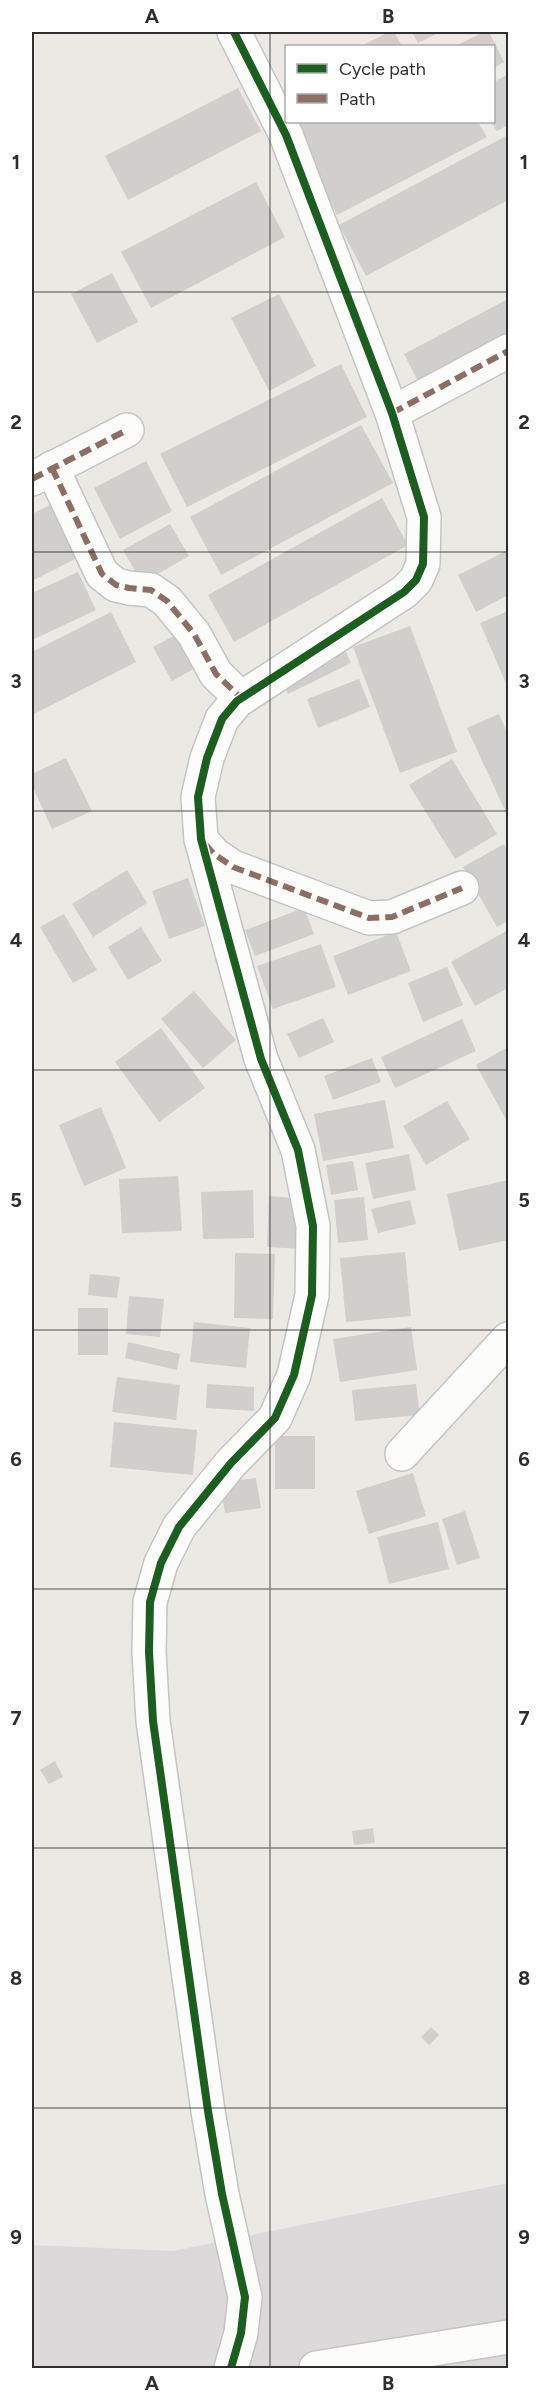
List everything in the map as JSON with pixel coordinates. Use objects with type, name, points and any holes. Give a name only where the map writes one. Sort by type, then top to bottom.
[{"type":"street","points":[[231,2368],[241,2333],[245,2297],[222,2194],[208,2112],[153,1721],[149,1652],[150,1602],[161,1563],[178,1527],[231,1463],[275,1418],[294,1376],[312,1295],[313,1226],[298,1150],[261,1059],[201,839],[198,797],[207,758],[222,719],[241,698],[404,592],[416,580],[423,564],[424,517],[392,413],[286,135],[234,32]]},
{"type":"street","points":[[392,413],[508,351]]},
{"type":"street","points":[[127,430],[42,474],[102,574],[116,585],[151,590],[167,601],[194,634],[216,674],[241,698]]},
{"type":"street","points":[[201,839],[214,854],[233,867],[369,918],[392,917],[462,888]]},
{"type":"street","points":[[402,1454],[508,1339]]},
{"type":"street","points":[[316,2368],[508,2337]]},
{"type":"shaded area","points":[[508,2183],[508,2368],[32,2368],[32,2245],[173,2251]]},
{"type":"building","points":[[389,32],[394,32],[401,45],[363,45]]},
{"type":"building","points":[[412,32],[440,32],[418,43]]},
{"type":"building","points":[[484,32],[489,32],[504,62],[495,67],[495,45],[457,45]]},
{"type":"building","points":[[507,75],[508,125],[497,131],[492,123],[495,123],[495,81]]},
{"type":"building","points":[[238,88],[261,131],[128,200],[105,156]]},
{"type":"building","points":[[291,123],[479,123],[487,137],[337,215]]},
{"type":"building","points":[[508,135],[508,200],[366,276],[339,225]]},
{"type":"building","points":[[256,182],[285,237],[151,308],[121,252]]},
{"type":"building","points":[[112,273],[138,322],[97,343],[71,294]]},
{"type":"building","points":[[279,294],[316,366],[269,391],[231,318]]},
{"type":"building","points":[[508,299],[508,339],[420,385],[404,354]]},
{"type":"building","points":[[341,364],[367,417],[187,507],[160,454]]},
{"type":"building","points":[[361,425],[393,483],[221,575],[190,517]]},
{"type":"building","points":[[146,461],[172,511],[120,539],[94,488]]},
{"type":"building","points":[[382,498],[408,545],[234,642],[208,595]]},
{"type":"building","points":[[50,505],[77,558],[32,581],[32,514]]},
{"type":"building","points":[[170,524],[189,556],[142,583],[123,550]]},
{"type":"building","points":[[508,550],[508,595],[476,612],[458,575]]},
{"type":"building","points":[[78,572],[96,610],[32,640],[32,593]]},
{"type":"building","points":[[508,611],[508,688],[480,623]]},
{"type":"building","points":[[111,612],[136,662],[32,715],[32,652]]},
{"type":"building","points":[[410,626],[457,752],[400,773],[353,647]]},
{"type":"building","points":[[181,632],[200,665],[172,681],[153,647]]},
{"type":"building","points":[[344,648],[351,663],[288,694],[281,679]]},
{"type":"building","points":[[359,679],[370,707],[318,728],[307,699]]},
{"type":"building","points":[[499,714],[508,735],[508,817],[467,728]]},
{"type":"building","points":[[66,758],[92,811],[52,829],[32,785],[32,774]]},
{"type":"building","points":[[452,759],[497,834],[455,859],[409,785]]},
{"type":"building","points":[[504,844],[508,852],[508,921],[497,927],[463,867]]},
{"type":"building","points":[[127,870],[147,903],[93,937],[72,904]]},
{"type":"building","points":[[188,878],[205,926],[169,939],[152,891]]},
{"type":"building","points":[[304,908],[314,934],[255,956],[245,930]]},
{"type":"building","points":[[64,914],[97,970],[73,983],[40,927]]},
{"type":"building","points":[[141,927],[162,961],[128,980],[108,947]]},
{"type":"building","points":[[508,930],[508,988],[475,1006],[451,962]]},
{"type":"building","points":[[396,932],[411,971],[348,995],[333,956]]},
{"type":"building","points":[[321,944],[336,987],[273,1009],[257,966]]},
{"type":"building","points":[[447,967],[463,1005],[423,1022],[408,983]]},
{"type":"building","points":[[194,991],[236,1040],[203,1068],[161,1019]]},
{"type":"building","points":[[323,1018],[334,1042],[299,1058],[287,1034]]},
{"type":"building","points":[[462,1019],[476,1051],[395,1088],[381,1057]]},
{"type":"building","points":[[161,1028],[205,1088],[159,1122],[115,1062]]},
{"type":"building","points":[[508,1047],[508,1123],[476,1065]]},
{"type":"building","points":[[372,1058],[381,1082],[333,1100],[324,1076]]},
{"type":"building","points":[[385,1100],[394,1148],[323,1161],[314,1114]]},
{"type":"building","points":[[447,1101],[470,1139],[426,1165],[403,1126]]},
{"type":"building","points":[[101,1107],[126,1168],[84,1186],[59,1125]]},
{"type":"building","points":[[409,1154],[416,1190],[373,1199],[365,1163]]},
{"type":"building","points":[[353,1161],[358,1190],[331,1195],[326,1165]]},
{"type":"building","points":[[178,1176],[182,1231],[122,1233],[119,1179]]},
{"type":"building","points":[[508,1180],[508,1240],[459,1251],[447,1194]]},
{"type":"building","points":[[253,1190],[254,1238],[203,1239],[201,1192]]},
{"type":"building","points":[[269,1196],[306,1199],[303,1249],[267,1247]]},
{"type":"building","points":[[364,1197],[368,1240],[338,1243],[334,1200]]},
{"type":"building","points":[[410,1200],[416,1224],[378,1233],[371,1209]]},
{"type":"building","points":[[405,1252],[411,1316],[346,1322],[340,1258]]},
{"type":"building","points":[[235,1253],[275,1254],[273,1319],[234,1318]]},
{"type":"building","points":[[90,1274],[120,1277],[117,1298],[88,1295]]},
{"type":"building","points":[[129,1296],[164,1299],[160,1337],[126,1334]]},
{"type":"building","points":[[78,1308],[108,1308],[108,1355],[78,1355]]},
{"type":"building","points":[[194,1322],[250,1328],[246,1368],[190,1362]]},
{"type":"building","points":[[411,1327],[417,1370],[340,1382],[333,1339]]},
{"type":"building","points":[[128,1342],[180,1354],[177,1370],[125,1358]]},
{"type":"building","points":[[117,1377],[180,1385],[176,1420],[112,1412]]},
{"type":"building","points":[[207,1384],[254,1387],[254,1411],[206,1408]]},
{"type":"building","points":[[416,1384],[420,1415],[355,1421],[352,1390]]},
{"type":"building","points":[[114,1422],[197,1430],[193,1475],[110,1467]]},
{"type":"building","points":[[275,1436],[315,1436],[315,1489],[275,1489]]},
{"type":"building","points":[[413,1473],[426,1516],[369,1534],[356,1491]]},
{"type":"building","points":[[256,1478],[261,1508],[225,1513],[220,1483]]},
{"type":"building","points":[[465,1511],[480,1558],[457,1565],[442,1519]]},
{"type":"building","points":[[438,1522],[449,1569],[389,1584],[377,1537]]},
{"type":"building","points":[[55,1761],[63,1777],[49,1784],[40,1770]]},
{"type":"building","points":[[373,1828],[375,1843],[354,1845],[352,1831]]},
{"type":"building","points":[[431,2027],[439,2035],[429,2045],[421,2037]]},
{"type":"marked path","points":[[392,413],[508,351]]},
{"type":"marked path","points":[[32,479],[127,430]]},
{"type":"marked path","points":[[52,468],[102,574],[116,585],[151,590],[167,601],[194,634],[216,674],[241,698]]},
{"type":"marked path","points":[[205,844],[214,854],[233,867],[369,918],[392,917],[462,888]]},
{"type":"cycle path","points":[[231,2368],[241,2333],[245,2297],[222,2194],[208,2111],[153,1721],[149,1652],[150,1602],[161,1563],[179,1527],[231,1463],[275,1418],[294,1375],[312,1295],[313,1226],[298,1150],[261,1059],[201,839],[198,797],[207,758],[222,719],[237,701],[404,592],[416,580],[423,564],[424,517],[392,413],[286,135],[234,32]]}]
